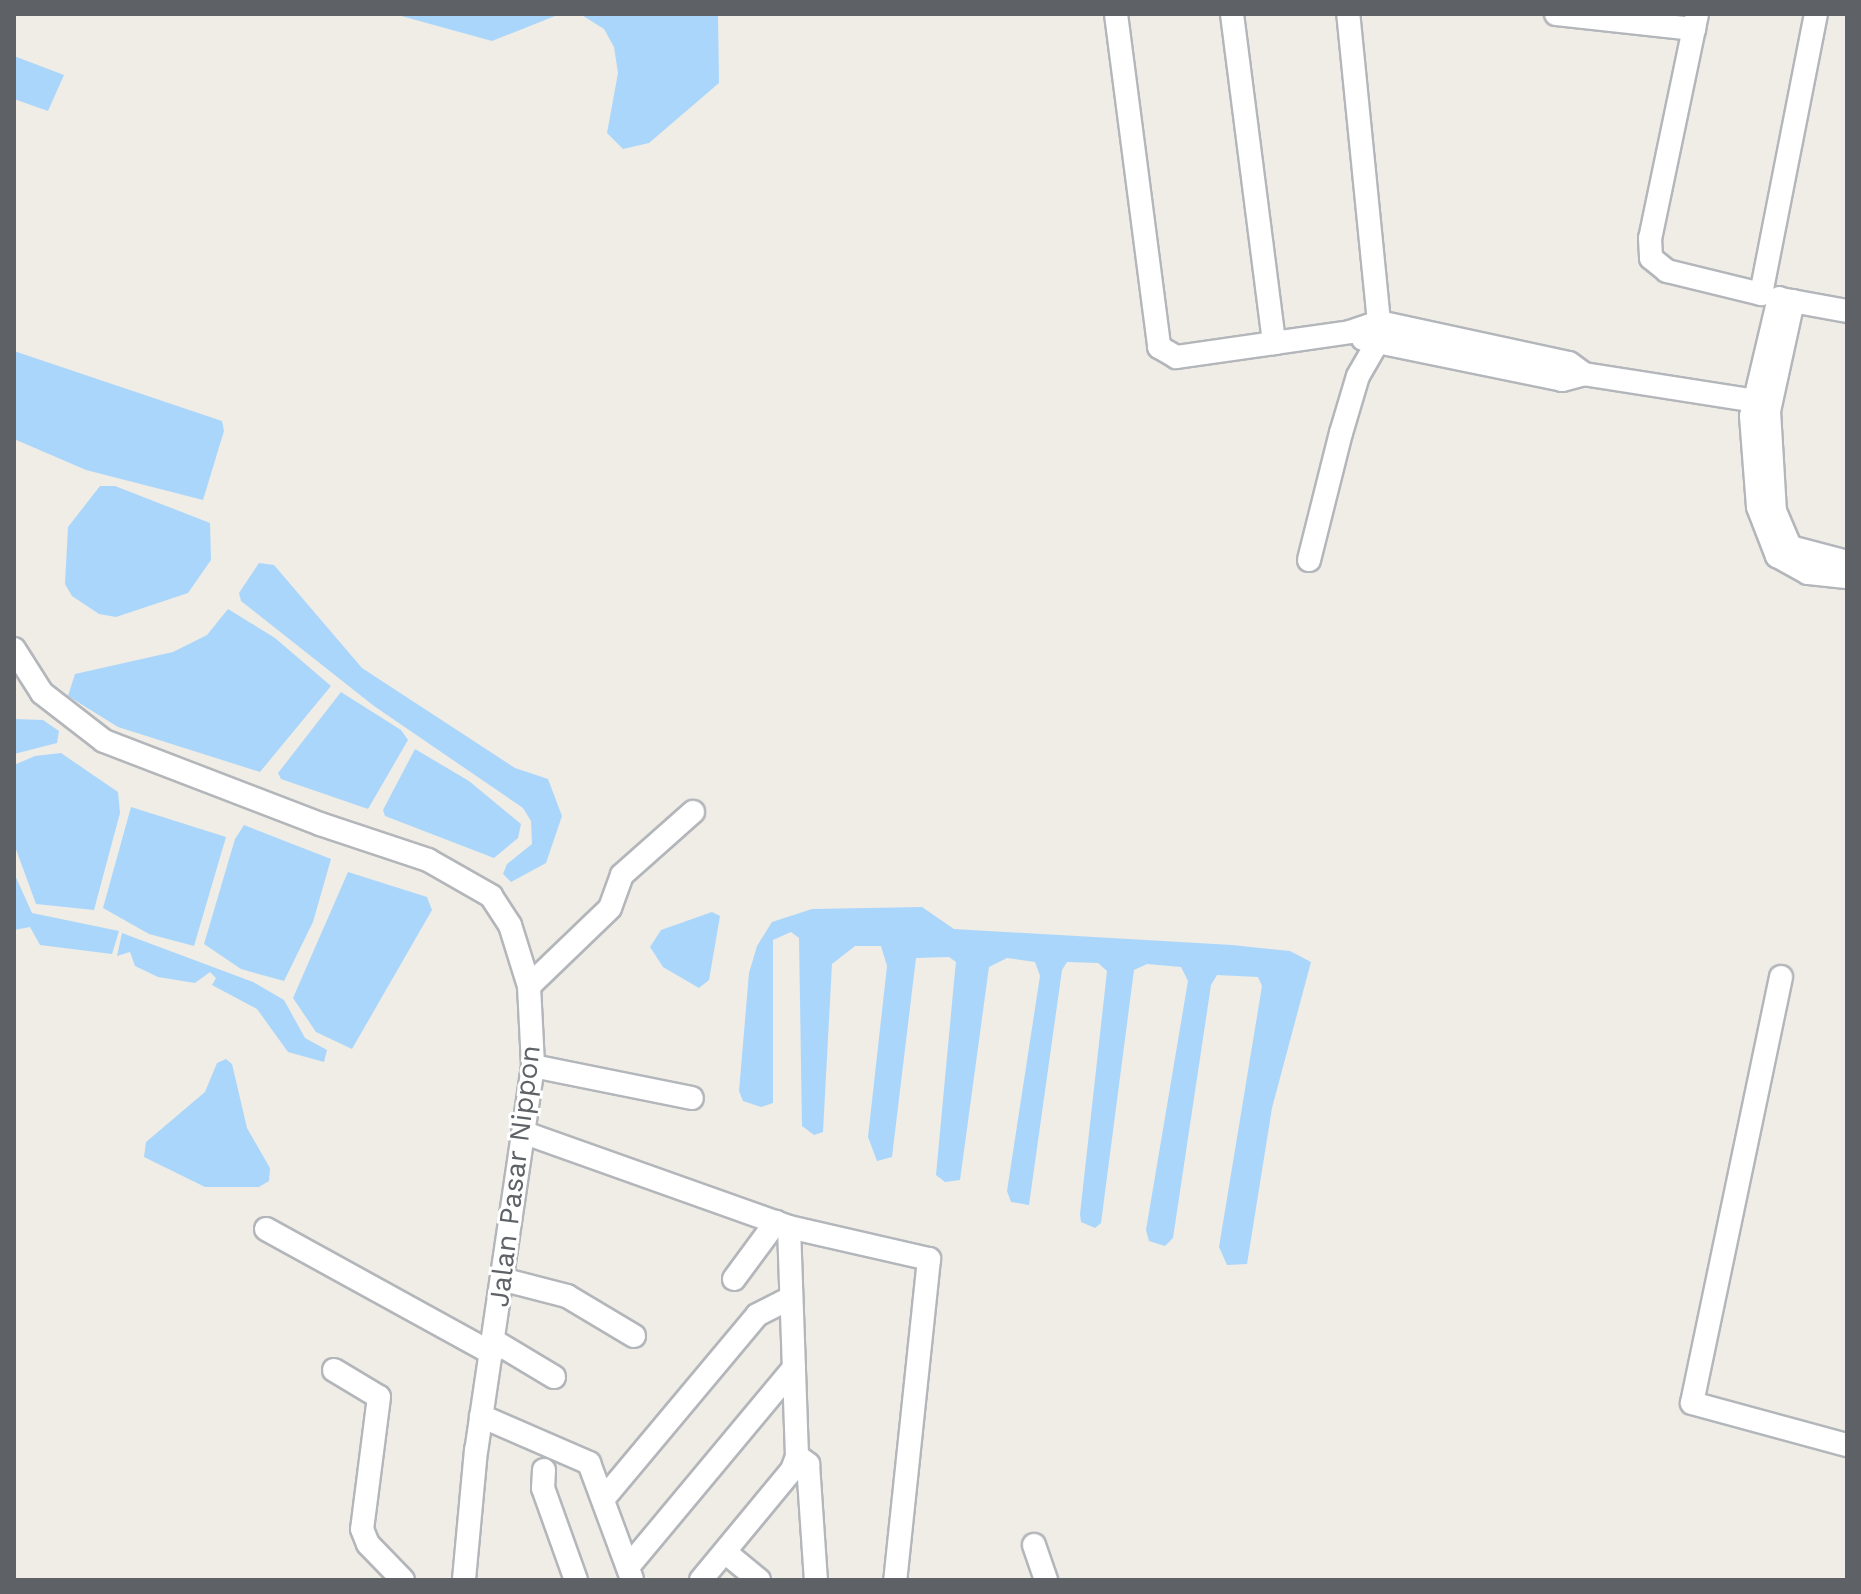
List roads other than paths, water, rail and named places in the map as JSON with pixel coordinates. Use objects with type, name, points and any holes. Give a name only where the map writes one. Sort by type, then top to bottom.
[{"type":"street","points":[[1116,14],[1159,347],[1176,357],[1350,332],[1379,322],[1569,363],[1584,374]]},
{"type":"street","points":[[1232,14],[1274,343]]},
{"type":"street","points":[[1309,560],[1345,418],[1358,376],[1375,346],[1379,322],[1348,14]]},
{"type":"street","points":[[1556,14],[1695,22],[1650,238],[1651,258],[1667,271],[1847,311]]},
{"type":"street","points":[[1816,14],[1762,401],[1777,556],[1793,567],[1847,577]]},
{"type":"street","points":[[1413,353],[1417,330]]},
{"type":"street","points":[[1350,332],[1375,346],[1562,380],[1584,374],[1762,401]]},
{"type":"street","points":[[1775,535],[1790,547],[1847,562]]},
{"type":"street","name":"Jalan Pasar Nippon","points":[[14,649],[42,693],[104,741],[465,877],[491,896],[510,925],[529,986],[533,1066],[505,1280],[481,1416],[464,1580]]},
{"type":"street","points":[[529,986],[604,914],[622,875],[693,812]]},
{"type":"street","points":[[1781,977],[1691,1398],[1697,1407],[1847,1445]]},
{"type":"street","points":[[533,1066],[592,1074],[692,1098]]},
{"type":"street","points":[[525,1133],[783,1225],[929,1259],[895,1580]]},
{"type":"street","points":[[734,1279],[783,1225]]},
{"type":"street","points":[[701,1580],[797,1456],[790,1298],[783,1225]]},
{"type":"street","points":[[266,1229],[554,1377]]},
{"type":"street","points":[[505,1280],[567,1296],[634,1336]]},
{"type":"street","points":[[605,1497],[757,1315],[790,1298]]},
{"type":"street","points":[[630,1574],[794,1368]]},
{"type":"street","points":[[334,1370],[379,1397],[362,1529],[368,1544],[403,1580]]},
{"type":"street","points":[[481,1416],[584,1459],[605,1497],[630,1574]]},
{"type":"street","points":[[797,1456],[808,1464],[816,1580]]},
{"type":"street","points":[[544,1470],[543,1488],[576,1580]]},
{"type":"street","points":[[1034,1545],[1046,1580]]},
{"type":"street","points":[[725,1552],[759,1580]]},
{"type":"water","points":[[394,14],[560,14],[492,41]]},
{"type":"water","points":[[580,14],[718,14],[719,83],[649,143],[623,149],[607,133],[618,73],[614,47],[604,29]]},
{"type":"water","points":[[14,56],[64,75],[48,111],[14,99]]},
{"type":"water","points":[[14,351],[222,421],[224,431],[203,500],[86,470],[14,439]]},
{"type":"water","points":[[100,486],[115,486],[210,523],[211,560],[188,593],[116,617],[99,614],[72,596],[65,584],[68,527]]},
{"type":"water","points":[[259,563],[274,565],[362,668],[515,768],[548,779],[562,816],[546,863],[511,882],[503,874],[507,864],[532,844],[531,821],[523,808],[374,706],[241,601],[239,593]]},
{"type":"water","points":[[228,609],[275,638],[331,686],[260,772],[118,727],[68,696],[75,674],[173,652],[207,635]]},
{"type":"water","points":[[341,692],[401,730],[408,740],[368,809],[281,779],[278,773]]},
{"type":"water","points":[[14,719],[43,720],[59,731],[57,743],[14,754]]},
{"type":"water","points":[[415,749],[469,781],[521,824],[518,838],[494,858],[385,816],[383,810]]},
{"type":"water","points":[[61,753],[118,792],[120,813],[94,910],[36,904],[14,844],[14,765],[35,756]]},
{"type":"water","points":[[131,807],[226,837],[194,946],[149,934],[103,908]]},
{"type":"water","points":[[244,825],[331,859],[313,922],[284,981],[241,969],[204,944],[235,839]]},
{"type":"water","points":[[348,872],[427,897],[432,910],[352,1049],[316,1032],[293,998]]},
{"type":"water","points":[[14,873],[32,913],[119,931],[112,954],[40,945],[30,927],[14,930]]},
{"type":"water","points":[[922,907],[954,929],[1232,945],[1290,951],[1311,962],[1272,1108],[1247,1264],[1227,1265],[1219,1247],[1262,986],[1258,977],[1217,975],[1211,985],[1173,1238],[1165,1246],[1149,1241],[1146,1230],[1188,981],[1181,967],[1147,964],[1134,970],[1101,1223],[1095,1228],[1081,1222],[1080,1214],[1107,971],[1098,963],[1067,962],[1062,970],[1029,1205],[1011,1202],[1007,1191],[1040,976],[1035,962],[1007,958],[989,967],[960,1180],[945,1182],[936,1175],[956,962],[949,957],[916,958],[892,1157],[877,1161],[868,1137],[887,966],[881,946],[855,946],[832,964],[823,1132],[814,1135],[802,1126],[799,938],[791,932],[773,940],[773,1103],[761,1107],[743,1101],[739,1091],[749,973],[757,946],[772,922],[812,909]]},
{"type":"water","points":[[712,912],[720,916],[709,980],[699,988],[663,967],[650,947],[661,930]]},
{"type":"water","points":[[122,933],[253,982],[284,1000],[305,1038],[327,1050],[324,1062],[288,1052],[257,1009],[212,985],[216,978],[210,972],[195,983],[158,977],[135,966],[130,952],[117,956]]},
{"type":"water","points":[[226,1059],[232,1064],[247,1128],[270,1168],[269,1181],[259,1187],[205,1187],[144,1157],[146,1142],[205,1092],[217,1063]]}]
